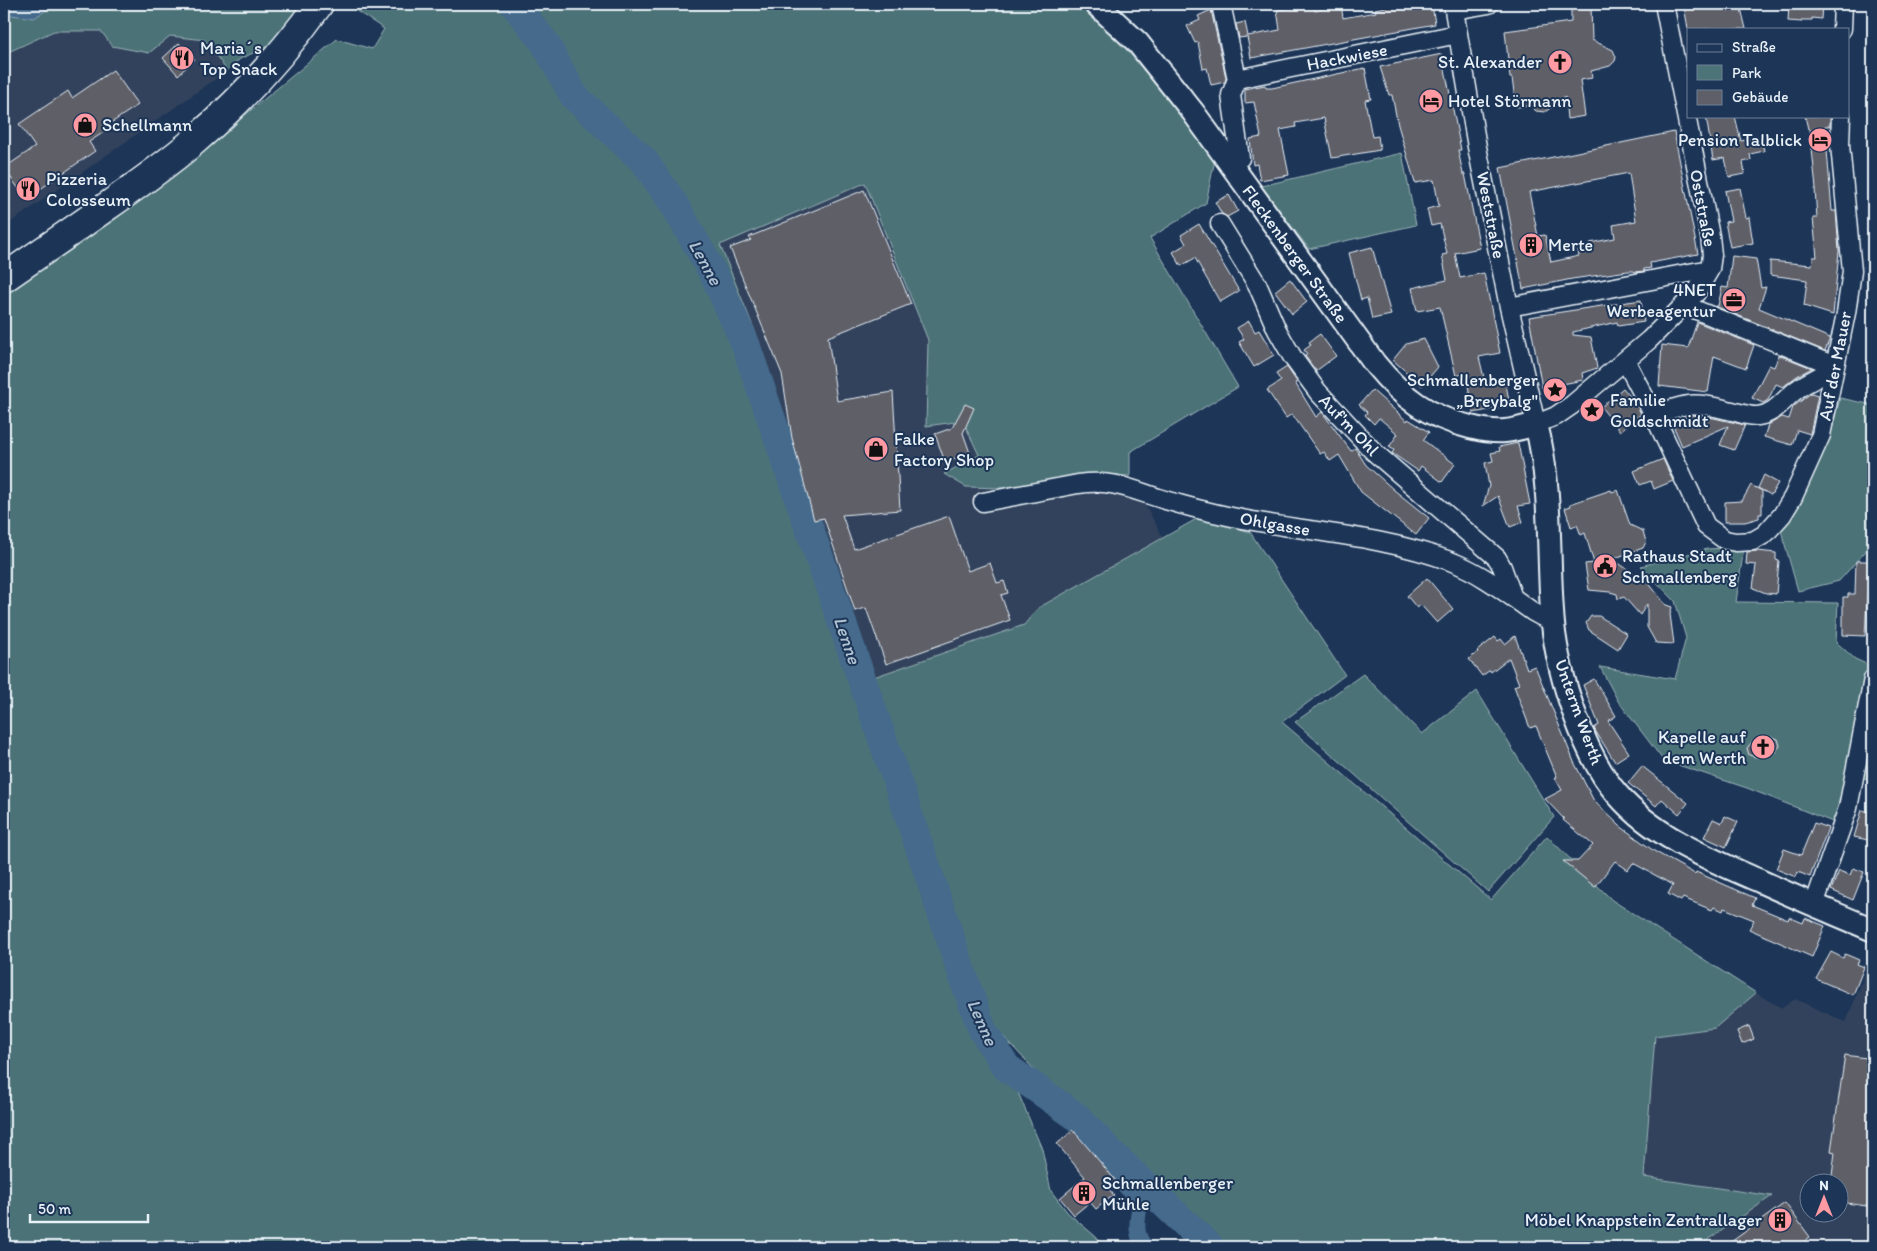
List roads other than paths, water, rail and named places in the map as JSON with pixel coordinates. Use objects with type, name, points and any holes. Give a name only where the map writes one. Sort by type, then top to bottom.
[{"type":"main road","points":[[4,278],[144,181],[195,140],[239,99],[266,70],[300,31],[319,4]]},
{"type":"street","name":"Fleckenberger Straße","points":[[1096,4],[1138,43],[1193,112],[1375,364],[1398,390],[1426,411],[1466,426],[1494,432],[1536,424]]},
{"type":"street","points":[[1221,4],[1237,79],[1231,95],[1240,158],[1231,165]]},
{"type":"street","points":[[1453,7],[1490,4]]},
{"type":"street","name":"Oststraße","points":[[1536,424],[1556,416],[1572,405],[1649,340],[1702,286],[1710,269],[1712,249],[1710,236],[1688,134],[1664,4]]},
{"type":"street","points":[[1842,28],[1843,4]]},
{"type":"street","name":"Weststraße","points":[[1453,7],[1475,138],[1509,307],[1536,424]]},
{"type":"street","name":"Hackwiese","points":[[1237,79],[1458,34]]},
{"type":"street","name":"Auf der Mauer","points":[[1654,415],[1706,526],[1725,540],[1746,542],[1760,537],[1778,520],[1793,498],[1821,436],[1846,313],[1852,271],[1840,145],[1841,118]]},
{"type":"street","name":"Auf'm Ohl","points":[[1220,224],[1257,284],[1277,330],[1307,379],[1374,452],[1497,558],[1512,596]]},
{"type":"street","points":[[1509,307],[1710,269]]},
{"type":"street","points":[[1684,305],[1835,366]]},
{"type":"street","points":[[1626,360],[1654,415],[1681,405],[1697,403],[1751,416],[1763,415],[1774,410],[1799,387],[1835,366]]},
{"type":"street","name":"Unterm Werth","points":[[1536,424],[1544,464],[1553,623],[1558,659],[1576,714],[1593,756],[1617,794],[1634,811],[1660,831],[1698,853],[1873,930]]},
{"type":"street","name":"Ohlgasse","points":[[983,502],[1085,483],[1110,483],[1224,515],[1417,550],[1465,568],[1492,582],[1553,623]]},
{"type":"street","points":[[1814,905],[1848,808],[1873,679]]},
{"type":"waterway","name":"Lenne","points":[[514,4],[545,43],[574,96],[644,161],[674,204],[716,279],[745,343],[983,1031],[1006,1067],[1077,1117],[1108,1150],[1210,1247]]},
{"type":"waterway","points":[[1108,1150],[1112,1171],[1140,1203],[1138,1232],[1146,1247]]},
{"type":"place","name":"Maria´s Top Snack","points":[[182,58]]},
{"type":"place","name":"St. Alexander","points":[[1560,62]]},
{"type":"place","name":"Hotel Störmann","points":[[1431,101]]},
{"type":"place","name":"Schellmann","points":[[85,125]]},
{"type":"place","name":"Pension Talblick","points":[[1820,140]]},
{"type":"place","name":"Pizzeria Colosseum","points":[[28,189]]},
{"type":"place","name":"Merte","points":[[1531,245]]},
{"type":"place","name":"4NET Werbeagentur","points":[[1734,300]]},
{"type":"place","name":"Schmallenberger „Breybalg\"","points":[[1555,390]]},
{"type":"place","name":"Familie Goldschmidt","points":[[1592,410]]},
{"type":"place","name":"Falke Factory Shop","points":[[876,449]]},
{"type":"place","name":"Rathaus Stadt Schmallenberg","points":[[1605,566]]},
{"type":"place","name":"Kapelle auf dem Werth","points":[[1763,747]]},
{"type":"place","name":"Schmallenberger Mühle","points":[[1084,1193]]},
{"type":"place","name":"Möbel Knappstein Zentrallager","points":[[1780,1220]]}]
